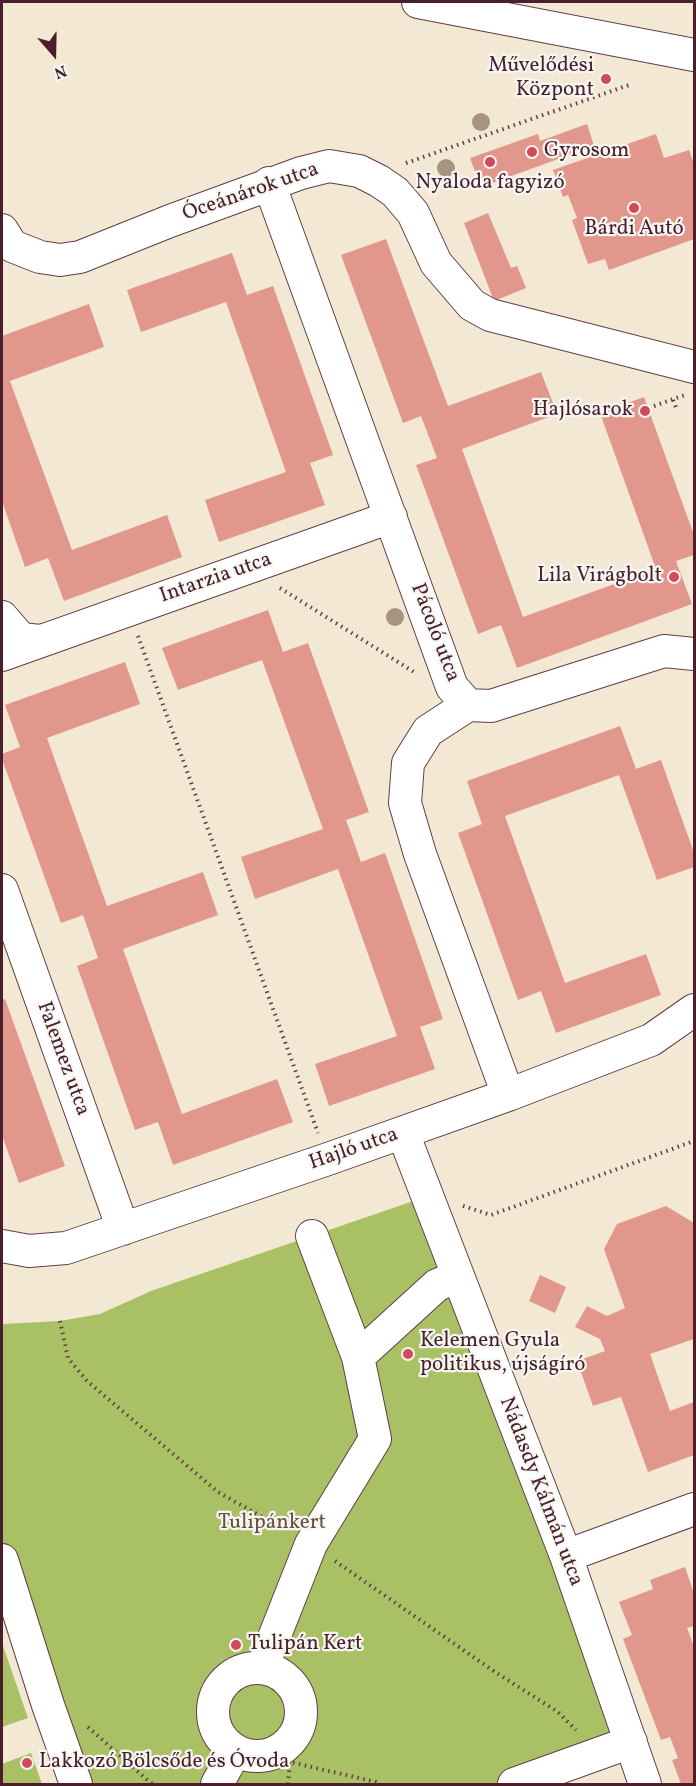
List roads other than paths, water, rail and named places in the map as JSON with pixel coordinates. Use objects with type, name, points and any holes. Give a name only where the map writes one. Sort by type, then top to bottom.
[{"type":"street","points":[[418,2],[694,55]]},
{"type":"street","name":"Óceánárok utca","points":[[2,230],[12,246],[40,257],[60,260],[80,257],[301,172],[329,166],[359,171],[395,192],[413,213],[436,263],[472,305],[490,315],[694,367]]},
{"type":"street","name":"Pácoló utca","points":[[269,183],[452,687],[468,705],[428,732],[423,739],[408,763],[405,803],[420,854],[508,1095]]},
{"type":"street","name":"Intarzia utca","points":[[40,641],[391,517]]},
{"type":"street","points":[[2,617],[21,639],[40,641]]},
{"type":"street","points":[[2,655],[40,641]]},
{"type":"street","points":[[468,705],[491,706],[664,651],[694,654]]},
{"type":"street","name":"Falemez utca","points":[[2,890],[123,1229]]},
{"type":"street","name":"Hajló utca","points":[[2,1246],[29,1251],[66,1248],[123,1229],[508,1095],[651,1040],[694,1011]]},
{"type":"street","name":"Nádasdy Kálmán utca","points":[[403,1133],[566,1556],[645,1785]]},
{"type":"street","points":[[262,1668],[311,1544],[375,1438],[358,1357],[312,1236]]},
{"type":"street","points":[[358,1357],[437,1285],[457,1277]]},
{"type":"street","points":[[566,1556],[694,1509]]},
{"type":"street","points":[[2,1560],[76,1785]]},
{"type":"street","points":[[262,1668],[276,1672],[288,1680],[297,1693],[301,1707],[300,1722],[288,1755],[235,1752],[224,1741],[217,1729],[213,1714],[215,1700],[222,1686],[233,1676],[246,1669],[262,1668]]},
{"type":"street","points":[[514,1785],[631,1742]]},
{"type":"street","points":[[217,1785],[235,1752]]},
{"type":"place","name":"Művelődési Központ","points":[[606,79]]},
{"type":"place","name":"Gyrosom","points":[[532,152]]},
{"type":"place","name":"Nyaloda fagyizó","points":[[490,162]]},
{"type":"place","name":"Bárdi Autó","points":[[634,208]]},
{"type":"place","name":"Hajlósarok","points":[[645,411]]},
{"type":"place","name":"Lila Virágbolt","points":[[674,577]]},
{"type":"place","name":"Kelemen Gyula politikus, újságíró","points":[[408,1354]]},
{"type":"place","name":"Tulipán Kert","points":[[236,1645]]},
{"type":"place","name":"Lakkozó Bölcsőde és Óvoda","points":[[27,1763]]},
{"type":"park label","name":"Tulipánkert","points":[[272,1524]]}]
